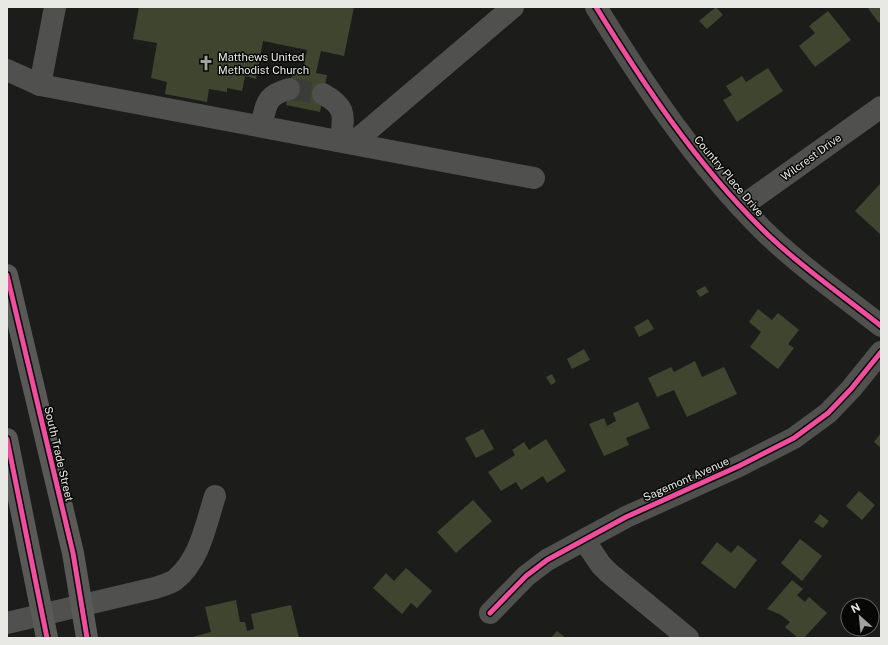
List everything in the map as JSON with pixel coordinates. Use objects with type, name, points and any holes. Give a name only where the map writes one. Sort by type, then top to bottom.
[{"type":"main road","name":"South Trade Street","points":[[7,275],[73,553],[87,638]]},
{"type":"main road","points":[[7,439],[47,638]]},
{"type":"street","points":[[40,85],[55,7]]},
{"type":"street","points":[[347,142],[513,7]]},
{"type":"street","name":"Country Place Drive","points":[[596,7],[632,66],[690,147],[741,207],[780,246],[881,326]]},
{"type":"street","points":[[7,70],[40,85],[534,178]]},
{"type":"street","points":[[7,88],[40,85]]},
{"type":"street","points":[[260,126],[268,100],[276,93],[289,89]]},
{"type":"street","points":[[323,94],[337,102],[343,114],[347,142]]},
{"type":"street","name":"Wilcrest Drive","points":[[741,207],[881,107]]},
{"type":"street","name":"Sagemont Avenue","points":[[490,613],[526,576],[548,560],[626,517],[739,466],[794,438],[828,412],[842,399],[881,352]]},
{"type":"street","points":[[7,623],[155,588],[174,580],[186,568],[200,544],[215,496]]},
{"type":"street","points":[[584,540],[601,565],[609,573],[688,638]]},
{"type":"building","name":"Matthews United Methodist Church","points":[[139,7],[354,7],[344,56],[321,51],[316,73],[327,75],[320,112],[286,105],[293,70],[303,71],[307,50],[263,41],[256,79],[245,76],[242,91],[227,88],[227,92],[209,89],[207,102],[165,94],[167,82],[151,78],[157,43],[133,39]]},
{"type":"building","points":[[716,7],[723,15],[707,29],[699,21]]},
{"type":"building","points":[[867,7],[881,7],[881,21],[879,23]]},
{"type":"building","points":[[828,11],[851,40],[815,67],[799,46],[815,33],[809,26]]},
{"type":"building","points":[[768,68],[783,91],[737,122],[723,100],[732,95],[726,86],[742,76],[746,82]]},
{"type":"building","points":[[881,183],[881,235],[855,211]]},
{"type":"building","points":[[705,286],[709,292],[700,297],[696,291]]},
{"type":"building","points":[[758,309],[772,320],[778,313],[799,330],[788,344],[794,348],[778,369],[750,347],[761,332],[749,322]]},
{"type":"building","points":[[648,319],[654,329],[639,337],[634,327]]},
{"type":"building","points":[[584,349],[590,360],[572,369],[567,359]]},
{"type":"building","points":[[695,361],[702,377],[724,367],[737,394],[687,417],[674,390],[657,397],[648,378],[671,367],[674,372]]},
{"type":"building","points":[[552,374],[556,382],[551,385],[546,377]]},
{"type":"building","points":[[638,402],[650,428],[626,438],[629,445],[604,456],[589,424],[604,418],[607,426],[616,421],[613,413]]},
{"type":"building","points":[[483,429],[494,449],[476,458],[465,438]]},
{"type":"building","points":[[881,433],[881,448],[874,442]]},
{"type":"building","points":[[546,439],[566,471],[547,483],[543,476],[521,490],[516,482],[501,491],[488,472],[515,455],[512,450],[524,442],[529,450]]},
{"type":"building","points":[[859,491],[875,505],[862,520],[846,506]]},
{"type":"building","points":[[473,500],[492,521],[456,553],[437,532]]},
{"type":"building","points":[[820,514],[829,521],[823,528],[814,522]]},
{"type":"building","points":[[800,539],[822,556],[802,581],[781,563]]},
{"type":"building","points":[[717,542],[731,553],[738,545],[757,560],[735,589],[701,563]]},
{"type":"building","points":[[406,568],[432,591],[417,608],[411,603],[402,614],[373,588],[386,573],[394,581]]},
{"type":"building","points":[[792,580],[803,589],[797,595],[805,602],[809,597],[827,613],[804,638],[798,638],[785,627],[790,622],[781,615],[767,609]]},
{"type":"building","points":[[236,600],[240,622],[245,622],[247,631],[254,629],[251,614],[291,605],[299,638],[189,638],[211,632],[205,607]]},
{"type":"building","points":[[557,631],[566,638],[551,638]]},
{"type":"tunnel","points":[[289,89],[323,94]]},
{"type":"cycle path","points":[[596,7],[652,94],[672,122],[737,203],[789,254],[881,326]]},
{"type":"cycle path","points":[[7,275],[73,553],[87,638]]},
{"type":"cycle path","points":[[490,613],[526,576],[547,560],[626,517],[739,466],[794,438],[828,413],[851,389],[881,352]]},
{"type":"cycle path","points":[[7,439],[47,638]]},
{"type":"place","name":"Matthews United Methodist Church","points":[[206,63]]}]
